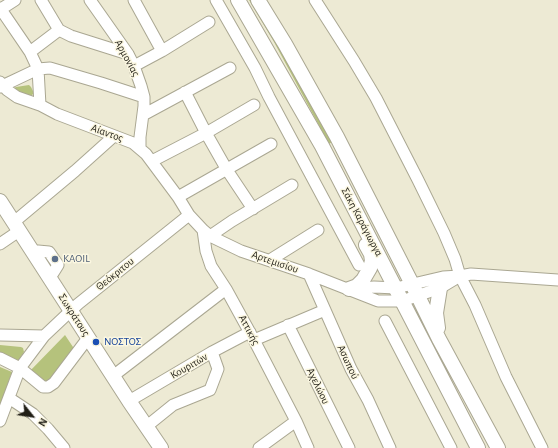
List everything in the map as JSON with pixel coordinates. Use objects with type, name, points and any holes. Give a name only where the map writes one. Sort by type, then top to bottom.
[{"type":"main road","name":"Σάκη Καράγιωργα","points":[[238,0],[315,133],[478,448]]},
{"type":"main road","name":"Σάκη Καράγιωργα","points":[[258,0],[285,44],[337,137],[439,339],[498,448]]},
{"type":"main road","name":"Σωκράτους","points":[[0,201],[161,448]]},
{"type":"main road","points":[[349,289],[356,286],[363,280],[368,273],[371,264],[371,254],[365,243],[365,231]]},
{"type":"main road","points":[[439,339],[436,313],[440,288]]},
{"type":"street","points":[[15,0],[0,8],[30,52],[38,69],[40,105]]},
{"type":"street","points":[[41,0],[59,30],[71,36],[128,54]]},
{"type":"street","name":"Αρμονίας","points":[[90,0],[128,54],[134,66],[144,97],[140,148]]},
{"type":"street","points":[[134,0],[162,51]]},
{"type":"street","points":[[216,0],[255,68],[274,108],[359,266]]},
{"type":"street","points":[[315,0],[376,98],[418,180],[444,233],[460,276],[475,305],[506,377],[542,448]]},
{"type":"street","points":[[134,66],[162,51],[209,22]]},
{"type":"street","points":[[30,52],[59,30]]},
{"type":"street","points":[[1,85],[38,69],[50,68],[144,97]]},
{"type":"street","points":[[143,115],[230,68]]},
{"type":"street","name":"Αίαντoς","points":[[1,85],[17,97],[133,143],[152,161],[189,215]]},
{"type":"street","points":[[184,92],[227,170],[252,209]]},
{"type":"street","points":[[152,161],[206,133],[254,105]]},
{"type":"street","points":[[0,244],[16,226],[114,136]]},
{"type":"street","points":[[178,197],[271,144]]},
{"type":"street","points":[[189,215],[206,233],[219,230],[292,185]]},
{"type":"street","name":"Θεόκριτου","points":[[0,421],[20,368],[44,336],[71,310],[189,215]]},
{"type":"street","points":[[270,260],[318,230]]},
{"type":"street","name":"Αρτεμισίου","points":[[206,233],[241,251],[309,274],[366,297],[378,301],[402,302]]},
{"type":"street","name":"Αττικής","points":[[206,233],[204,246],[211,266],[226,289],[252,336],[296,421],[308,448]]},
{"type":"street","points":[[38,251],[49,252],[58,265],[53,273]]},
{"type":"street","name":"Ασωπού","points":[[309,274],[351,369],[368,400],[390,448]]},
{"type":"street","points":[[402,302],[415,290],[443,276],[477,274],[558,280]]},
{"type":"street","points":[[349,289],[374,287],[415,290],[440,288],[460,276]]},
{"type":"street","points":[[113,376],[226,289]]},
{"type":"street","name":"Κουριτών","points":[[129,401],[212,352],[325,310]]},
{"type":"street","points":[[385,321],[451,448]]},
{"type":"street","name":"Αχελώου","points":[[288,325],[349,448]]},
{"type":"street","points":[[0,335],[44,336]]},
{"type":"street","points":[[0,358],[20,368],[43,387],[48,387],[54,383],[88,338]]},
{"type":"street","points":[[147,426],[173,405],[210,390],[218,369],[212,352]]},
{"type":"street","points":[[9,398],[33,414],[64,448]]},
{"type":"street","points":[[259,448],[296,421]]},
{"type":"green space","points":[[249,0],[254,0],[332,142],[329,144],[274,42]]},
{"type":"green space","points":[[29,85],[34,93],[29,98],[13,89],[16,87]]},
{"type":"green space","points":[[65,335],[75,350],[52,380],[45,383],[29,372]]},
{"type":"green space","points":[[0,345],[21,347],[23,348],[24,352],[17,361],[0,355]]},
{"type":"green space","points":[[0,367],[12,372],[0,405]]},
{"type":"place","name":"KAOIL","points":[[55,259]]},
{"type":"place","name":"ΝΟΣΤΟΣ","points":[[96,342]]}]
